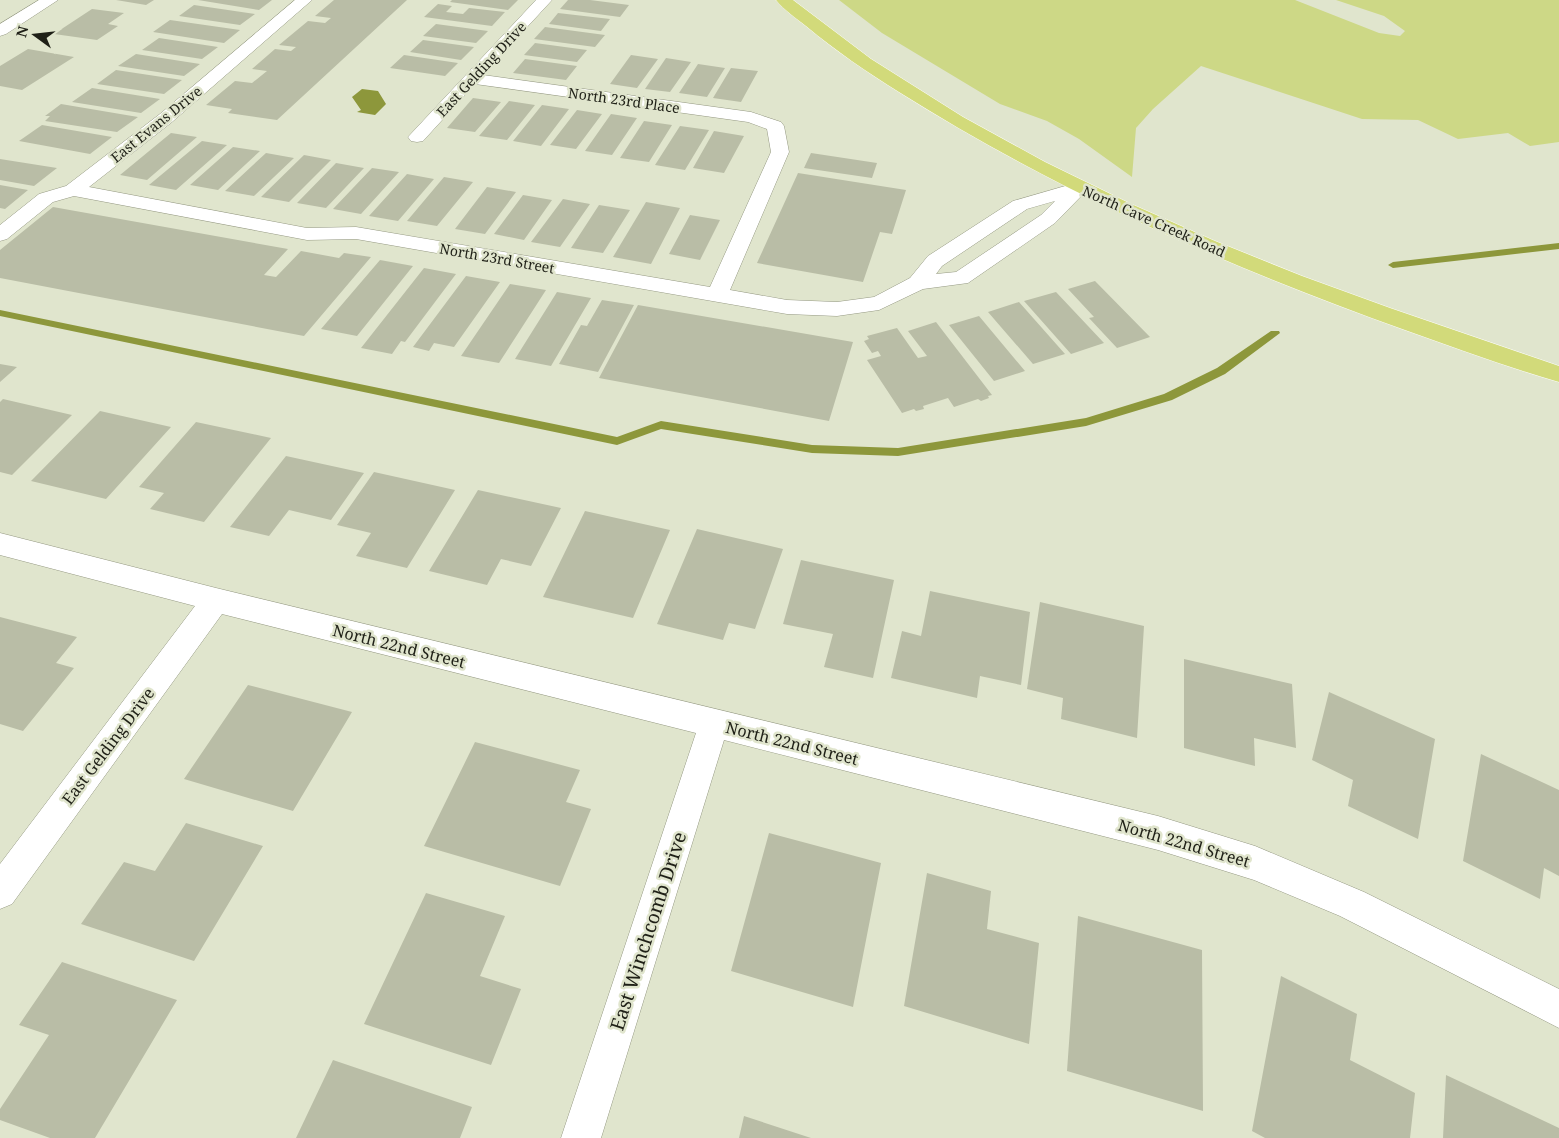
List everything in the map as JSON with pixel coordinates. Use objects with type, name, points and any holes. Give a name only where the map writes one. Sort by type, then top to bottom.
[{"type":"main road","name":"North Cave Creek Road","points":[[784,0],[827,36],[876,71],[936,108],[1079,188],[1144,220],[1318,289],[1439,334],[1559,374]]},
{"type":"street","points":[[0,31],[50,0]]},
{"type":"street","name":"East Evans Drive","points":[[0,236],[46,198],[73,190],[166,118],[304,0]]},
{"type":"street","name":"East Gelding Drive","points":[[417,137],[544,0]]},
{"type":"street","name":"North 23rd Place","points":[[472,79],[751,117],[775,126],[780,152],[718,294]]},
{"type":"street","name":"North 23rd Street","points":[[73,190],[307,234],[356,233],[562,270],[718,294],[787,307],[837,309],[879,303],[918,283],[961,278],[1048,219],[1079,188]]},
{"type":"street","name":"North 23rd Street","points":[[918,283],[935,261],[1020,204],[1079,188]]},
{"type":"street","name":"North 22nd Street","points":[[0,544],[216,600],[1158,834],[1255,863],[1352,904],[1559,1009]]},
{"type":"street","name":"East Gelding Drive","points":[[0,892],[216,600]]},
{"type":"street","name":"East Winchcomb Drive","points":[[581,1138],[714,724]]},
{"type":"shaded area","points":[[839,0],[1295,0],[1379,33],[1400,36],[1405,31],[1384,16],[1336,0],[1559,0],[1559,142],[1530,146],[1508,133],[1458,139],[1418,120],[1362,119],[1201,66],[1153,109],[1136,128],[1132,177],[1079,139],[1047,121],[1000,104],[882,33]]},
{"type":"shaded area","points":[[362,89],[378,91],[386,104],[375,115],[357,112],[361,110],[352,97]]},
{"type":"building","points":[[116,0],[154,0],[146,5]]},
{"type":"building","points":[[198,0],[272,0],[259,10]]},
{"type":"building","points":[[334,0],[407,0],[277,120],[228,113],[232,109],[206,105],[235,81],[252,83],[267,71],[252,69],[275,49],[291,51],[296,47],[279,45],[308,21],[325,23],[331,18],[315,16]]},
{"type":"building","points":[[452,0],[518,0],[508,10],[450,2]]},
{"type":"building","points":[[568,0],[590,0],[629,5],[620,17],[560,9]]},
{"type":"building","points":[[438,4],[452,6],[446,12],[463,14],[469,8],[505,12],[492,26],[424,17]]},
{"type":"building","points":[[194,5],[255,14],[240,25],[179,16]]},
{"type":"building","points":[[92,9],[124,13],[108,24],[118,26],[97,40],[54,34]]},
{"type":"building","points":[[558,13],[610,19],[601,31],[549,24]]},
{"type":"building","points":[[170,20],[240,30],[224,43],[153,32]]},
{"type":"building","points":[[436,24],[488,31],[476,43],[423,36]]},
{"type":"building","points":[[545,27],[605,35],[595,47],[534,39]]},
{"type":"building","points":[[159,38],[218,47],[202,59],[142,50]]},
{"type":"building","points":[[423,40],[474,47],[461,60],[410,52]]},
{"type":"building","points":[[535,43],[587,50],[577,62],[524,55]]},
{"type":"building","points":[[28,49],[74,57],[22,90],[0,86],[0,66]]},
{"type":"building","points":[[136,54],[200,64],[184,76],[118,66]]},
{"type":"building","points":[[404,55],[458,63],[445,76],[390,68]]},
{"type":"building","points":[[631,55],[658,59],[637,88],[610,84]]},
{"type":"building","points":[[666,58],[691,62],[670,92],[645,89]]},
{"type":"building","points":[[525,59],[577,66],[566,80],[513,73]]},
{"type":"building","points":[[698,64],[725,68],[707,97],[679,93]]},
{"type":"building","points":[[731,68],[758,71],[741,102],[713,98]]},
{"type":"building","points":[[116,70],[182,80],[164,94],[97,84]]},
{"type":"building","points":[[92,88],[160,99],[141,113],[72,102]]},
{"type":"building","points":[[473,98],[501,102],[475,132],[447,128]]},
{"type":"building","points":[[509,101],[535,105],[507,140],[479,136]]},
{"type":"building","points":[[61,104],[138,117],[117,132],[45,121],[50,116],[45,116]]},
{"type":"building","points":[[542,105],[569,109],[541,146],[513,141]]},
{"type":"building","points":[[577,110],[602,114],[576,149],[550,145]]},
{"type":"building","points":[[611,114],[637,118],[612,155],[585,151]]},
{"type":"building","points":[[644,121],[672,125],[649,162],[620,158]]},
{"type":"building","points":[[42,125],[112,137],[90,154],[19,141]]},
{"type":"building","points":[[680,126],[709,130],[685,170],[655,165]]},
{"type":"building","points":[[714,131],[744,136],[724,173],[693,168]]},
{"type":"building","points":[[171,133],[197,137],[147,180],[120,175]]},
{"type":"building","points":[[202,141],[227,145],[176,190],[149,185]]},
{"type":"building","points":[[233,147],[260,151],[218,190],[190,185]]},
{"type":"building","points":[[266,153],[294,158],[254,196],[225,191]]},
{"type":"building","points":[[811,153],[877,163],[872,178],[804,168]]},
{"type":"building","points":[[304,155],[331,160],[289,202],[261,197]]},
{"type":"building","points":[[0,159],[57,168],[34,186],[0,180]]},
{"type":"building","points":[[336,163],[364,168],[326,208],[297,203]]},
{"type":"building","points":[[372,168],[399,172],[361,214],[333,209]]},
{"type":"building","points":[[798,173],[906,190],[892,234],[880,232],[863,282],[757,263]]},
{"type":"building","points":[[407,174],[434,179],[398,221],[369,216]]},
{"type":"building","points":[[444,177],[473,182],[437,226],[407,221]]},
{"type":"building","points":[[0,185],[28,190],[5,209],[0,208]]},
{"type":"building","points":[[487,187],[516,192],[485,234],[455,229]]},
{"type":"building","points":[[523,195],[552,200],[524,240],[494,234]]},
{"type":"building","points":[[563,199],[590,204],[560,247],[531,242]]},
{"type":"building","points":[[646,202],[680,208],[651,264],[613,257]]},
{"type":"building","points":[[599,205],[630,210],[603,253],[571,248]]},
{"type":"building","points":[[53,207],[288,249],[264,275],[276,277],[301,251],[339,258],[344,253],[371,257],[304,336],[0,278],[0,250]]},
{"type":"building","points":[[690,215],[720,220],[700,260],[669,254]]},
{"type":"building","points":[[380,260],[413,266],[357,336],[321,329]]},
{"type":"building","points":[[424,268],[456,274],[405,342],[401,341],[392,354],[361,348]]},
{"type":"building","points":[[466,276],[500,282],[454,347],[434,343],[429,351],[413,347]]},
{"type":"building","points":[[1095,281],[1150,337],[1117,348],[1089,318],[1094,317],[1068,289]]},
{"type":"building","points":[[510,284],[546,290],[499,363],[461,356]]},
{"type":"building","points":[[557,292],[591,298],[551,366],[515,359]]},
{"type":"building","points":[[1056,292],[1104,343],[1071,354],[1024,301]]},
{"type":"building","points":[[602,300],[634,305],[598,372],[559,364],[581,325],[587,326]]},
{"type":"building","points":[[1019,302],[1065,354],[1033,364],[988,312]]},
{"type":"building","points":[[638,305],[853,342],[829,421],[599,378]]},
{"type":"building","points":[[979,316],[1025,371],[994,381],[949,325]]},
{"type":"building","points":[[936,322],[992,395],[981,401],[978,399],[954,407],[948,398],[923,406],[924,409],[916,411],[914,409],[902,413],[867,360],[881,356],[878,351],[872,353],[864,341],[869,339],[867,336],[897,328],[918,358],[927,356],[908,331]]},
{"type":"building","points":[[0,364],[17,367],[0,382]]},
{"type":"building","points":[[3,399],[72,415],[12,475],[0,472],[0,402]]},
{"type":"building","points":[[100,411],[171,427],[106,499],[31,481]]},
{"type":"building","points":[[196,422],[271,438],[204,522],[150,509],[164,493],[139,487]]},
{"type":"building","points":[[286,456],[364,473],[331,520],[289,510],[269,536],[230,527]]},
{"type":"building","points":[[374,472],[455,490],[407,568],[356,556],[371,533],[337,525]]},
{"type":"building","points":[[478,490],[561,508],[531,566],[501,559],[487,585],[429,571]]},
{"type":"building","points":[[585,511],[670,530],[633,618],[543,597]]},
{"type":"building","points":[[697,529],[783,549],[755,629],[729,623],[723,640],[657,624]]},
{"type":"building","points":[[801,560],[894,580],[873,678],[824,667],[833,634],[783,624]]},
{"type":"building","points":[[930,591],[1030,612],[1021,685],[980,676],[977,698],[891,678],[902,631],[921,636]]},
{"type":"building","points":[[1040,602],[1144,626],[1137,738],[1061,719],[1063,698],[1027,689]]},
{"type":"building","points":[[0,617],[77,637],[56,663],[74,668],[23,731],[0,724]]},
{"type":"building","points":[[1184,659],[1292,684],[1296,748],[1254,738],[1255,766],[1184,748]]},
{"type":"building","points":[[248,685],[352,712],[293,811],[184,779]]},
{"type":"building","points":[[1329,692],[1435,739],[1418,839],[1348,806],[1353,780],[1312,760]]},
{"type":"building","points":[[475,742],[580,770],[566,802],[591,809],[560,886],[424,846]]},
{"type":"building","points":[[1481,754],[1559,790],[1559,876],[1544,868],[1540,899],[1463,861]]},
{"type":"building","points":[[186,823],[263,846],[194,961],[81,924],[124,862],[155,871]]},
{"type":"building","points":[[769,833],[881,863],[853,1007],[731,971]]},
{"type":"building","points":[[927,873],[991,891],[987,929],[1039,943],[1029,1044],[904,1006]]},
{"type":"building","points":[[426,893],[505,916],[480,976],[521,989],[491,1065],[364,1024]]},
{"type":"building","points":[[1078,916],[1202,950],[1203,1111],[1067,1071]]},
{"type":"building","points":[[62,962],[177,1000],[95,1138],[50,1138],[0,1120],[0,1109],[49,1035],[19,1025]]},
{"type":"building","points":[[1281,976],[1357,1014],[1350,1060],[1415,1093],[1410,1138],[1265,1138],[1252,1131]]},
{"type":"building","points":[[333,1060],[472,1107],[460,1138],[296,1138]]},
{"type":"building","points":[[1446,1075],[1559,1128],[1559,1138],[1443,1138]]},
{"type":"building","points":[[744,1116],[811,1138],[739,1138]]},
{"type":"waterway","points":[[1393,265],[1559,246]]},
{"type":"waterway","points":[[0,313],[617,441],[661,425],[812,449],[898,452],[1086,422],[1168,397],[1221,371],[1275,333]]}]
